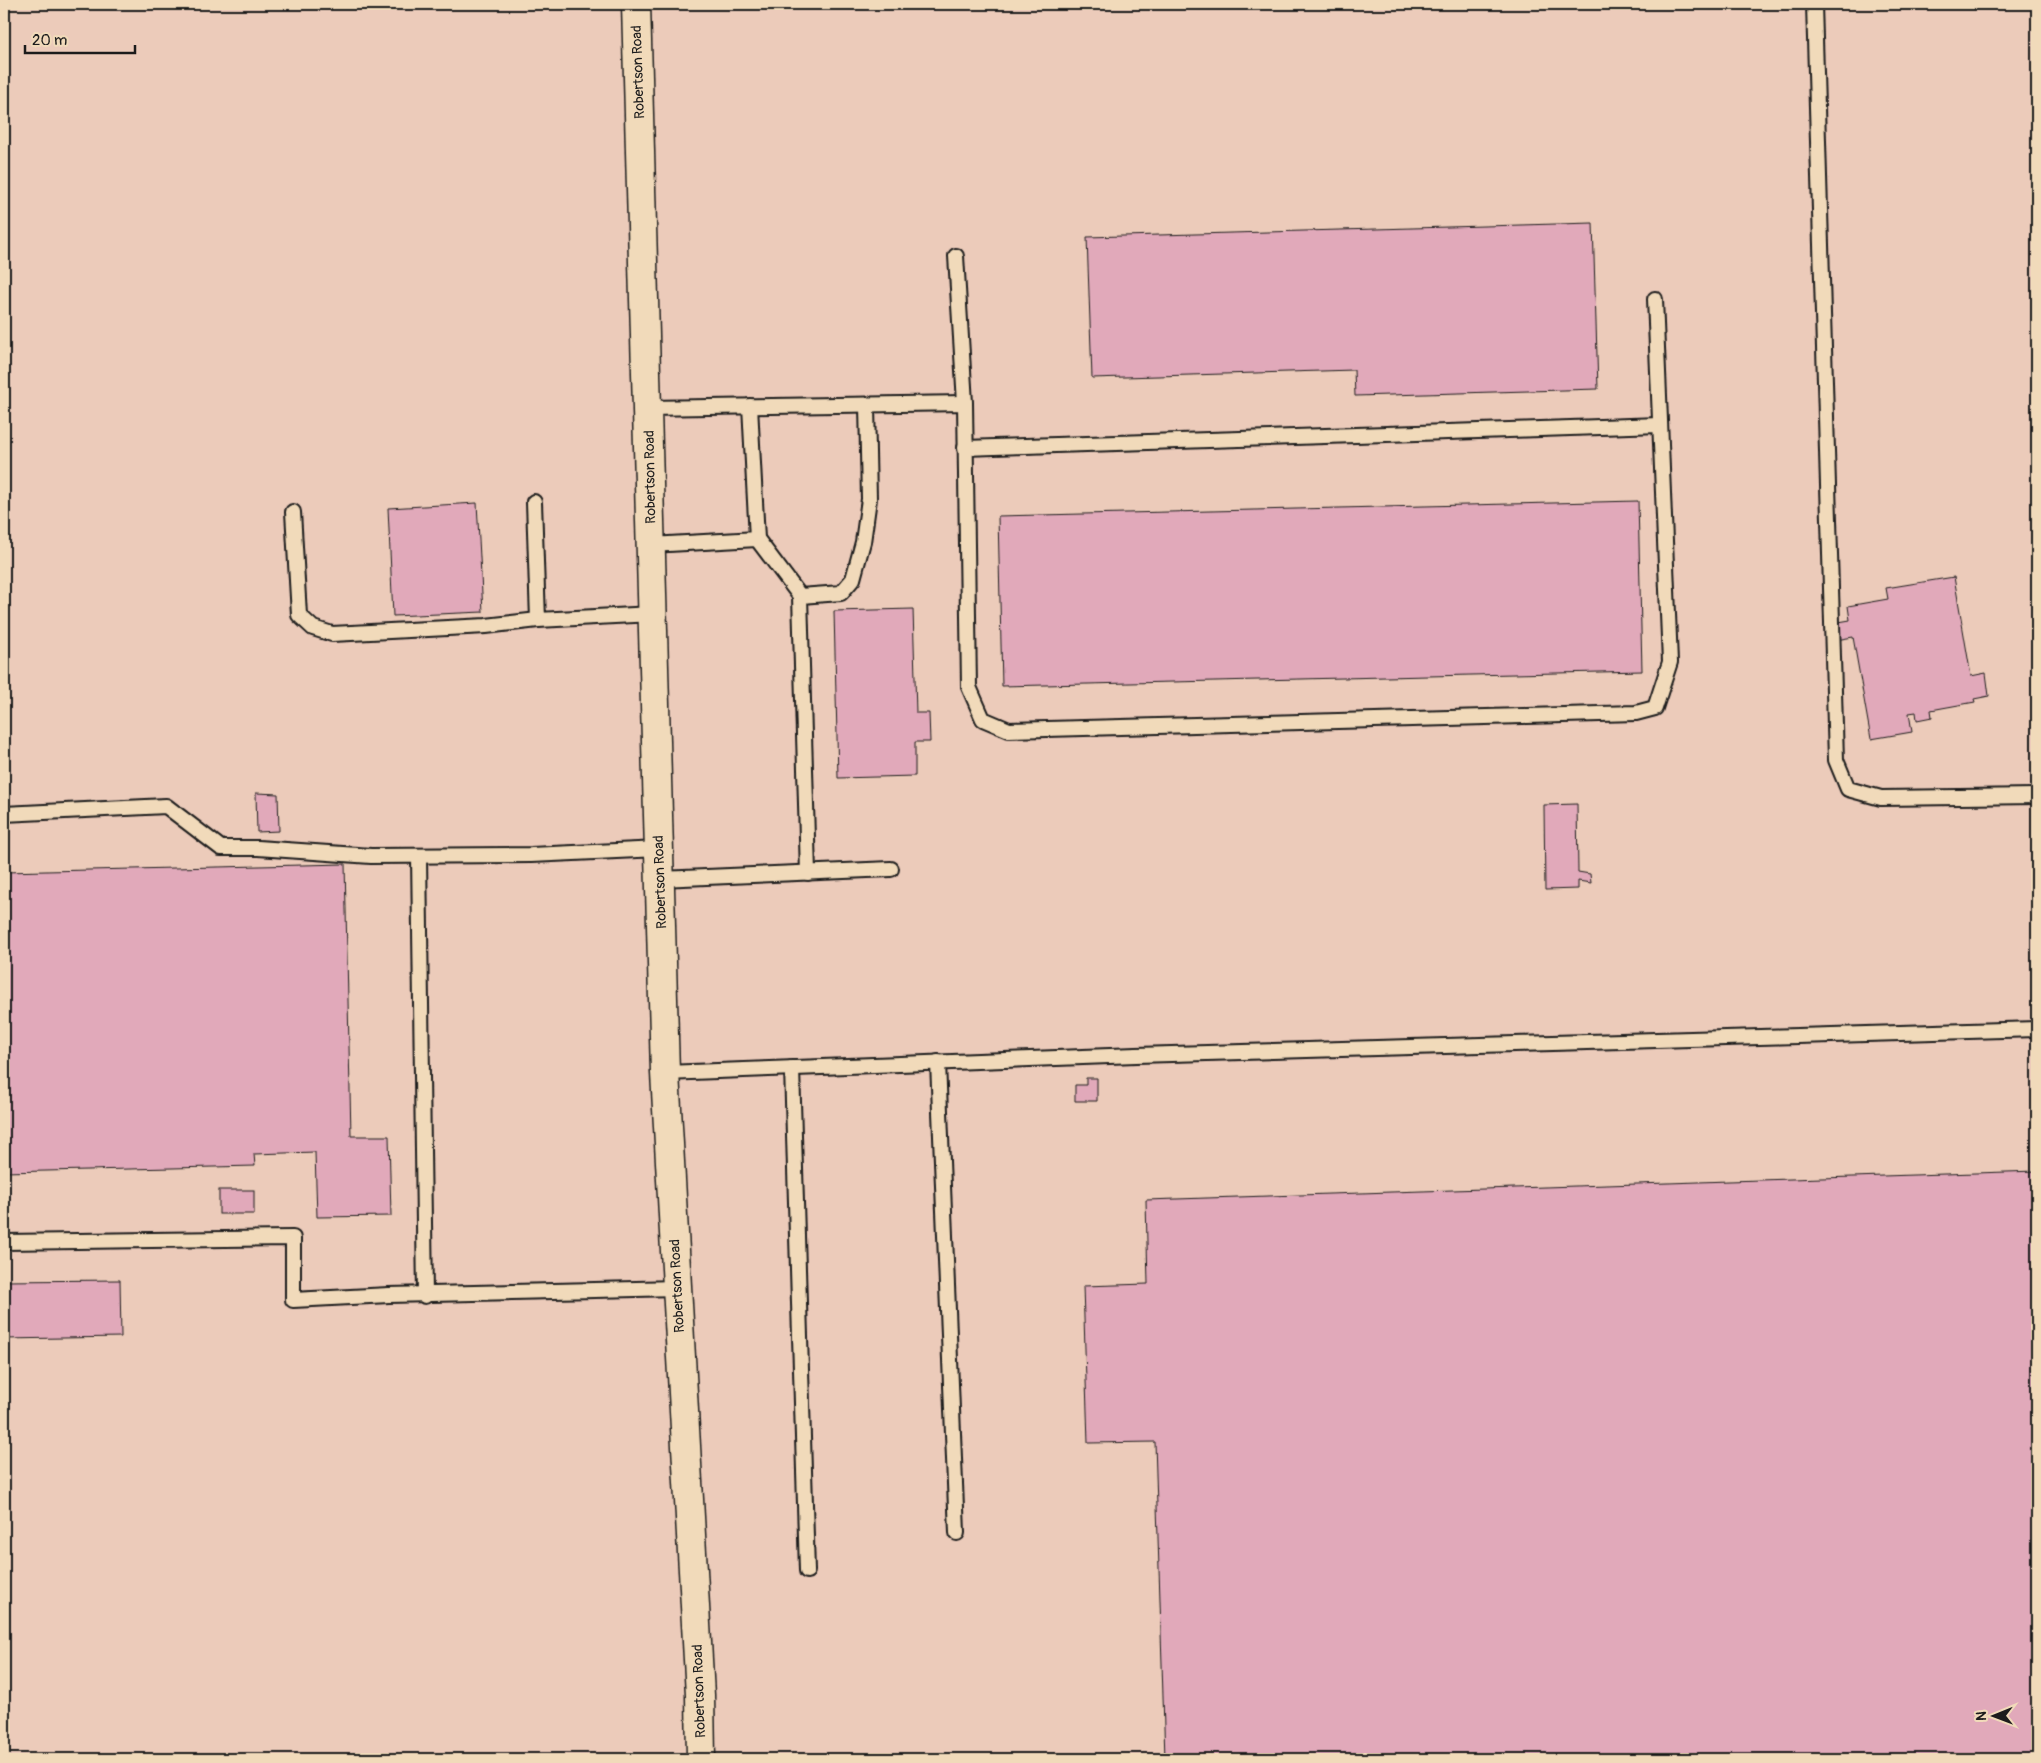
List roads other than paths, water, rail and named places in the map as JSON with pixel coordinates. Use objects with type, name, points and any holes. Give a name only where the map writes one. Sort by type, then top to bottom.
[{"type":"street","name":"Robertson Road","points":[[636,4],[665,1073],[700,1685],[701,1759]]},
{"type":"lane","points":[[1814,4],[1836,760],[1848,789],[1881,798],[2037,796]]},
{"type":"lane","points":[[956,256],[964,403],[969,687],[983,719],[1009,730],[1636,713],[1655,708],[1670,662],[1655,299]]},
{"type":"lane","points":[[648,408],[964,403]]},
{"type":"lane","points":[[800,596],[841,593],[853,579],[862,542],[869,499],[867,405]]},
{"type":"lane","points":[[750,406],[757,540],[800,596],[808,873]]},
{"type":"lane","points":[[965,448],[1660,425]]},
{"type":"lane","points":[[534,502],[538,620]]},
{"type":"lane","points":[[293,512],[299,615],[313,628],[332,634],[486,626],[538,620],[653,614]]},
{"type":"lane","points":[[651,545],[757,540]]},
{"type":"lane","points":[[4,814],[166,806],[221,848],[258,848],[370,856],[531,855],[658,848]]},
{"type":"lane","points":[[419,856],[425,1296]]},
{"type":"lane","points":[[660,878],[892,869]]},
{"type":"lane","points":[[665,1073],[938,1062],[2037,1029]]},
{"type":"lane","points":[[938,1062],[957,1533]]},
{"type":"lane","points":[[792,1068],[807,1570]]},
{"type":"lane","points":[[4,1242],[293,1238],[293,1300],[677,1288]]}]
